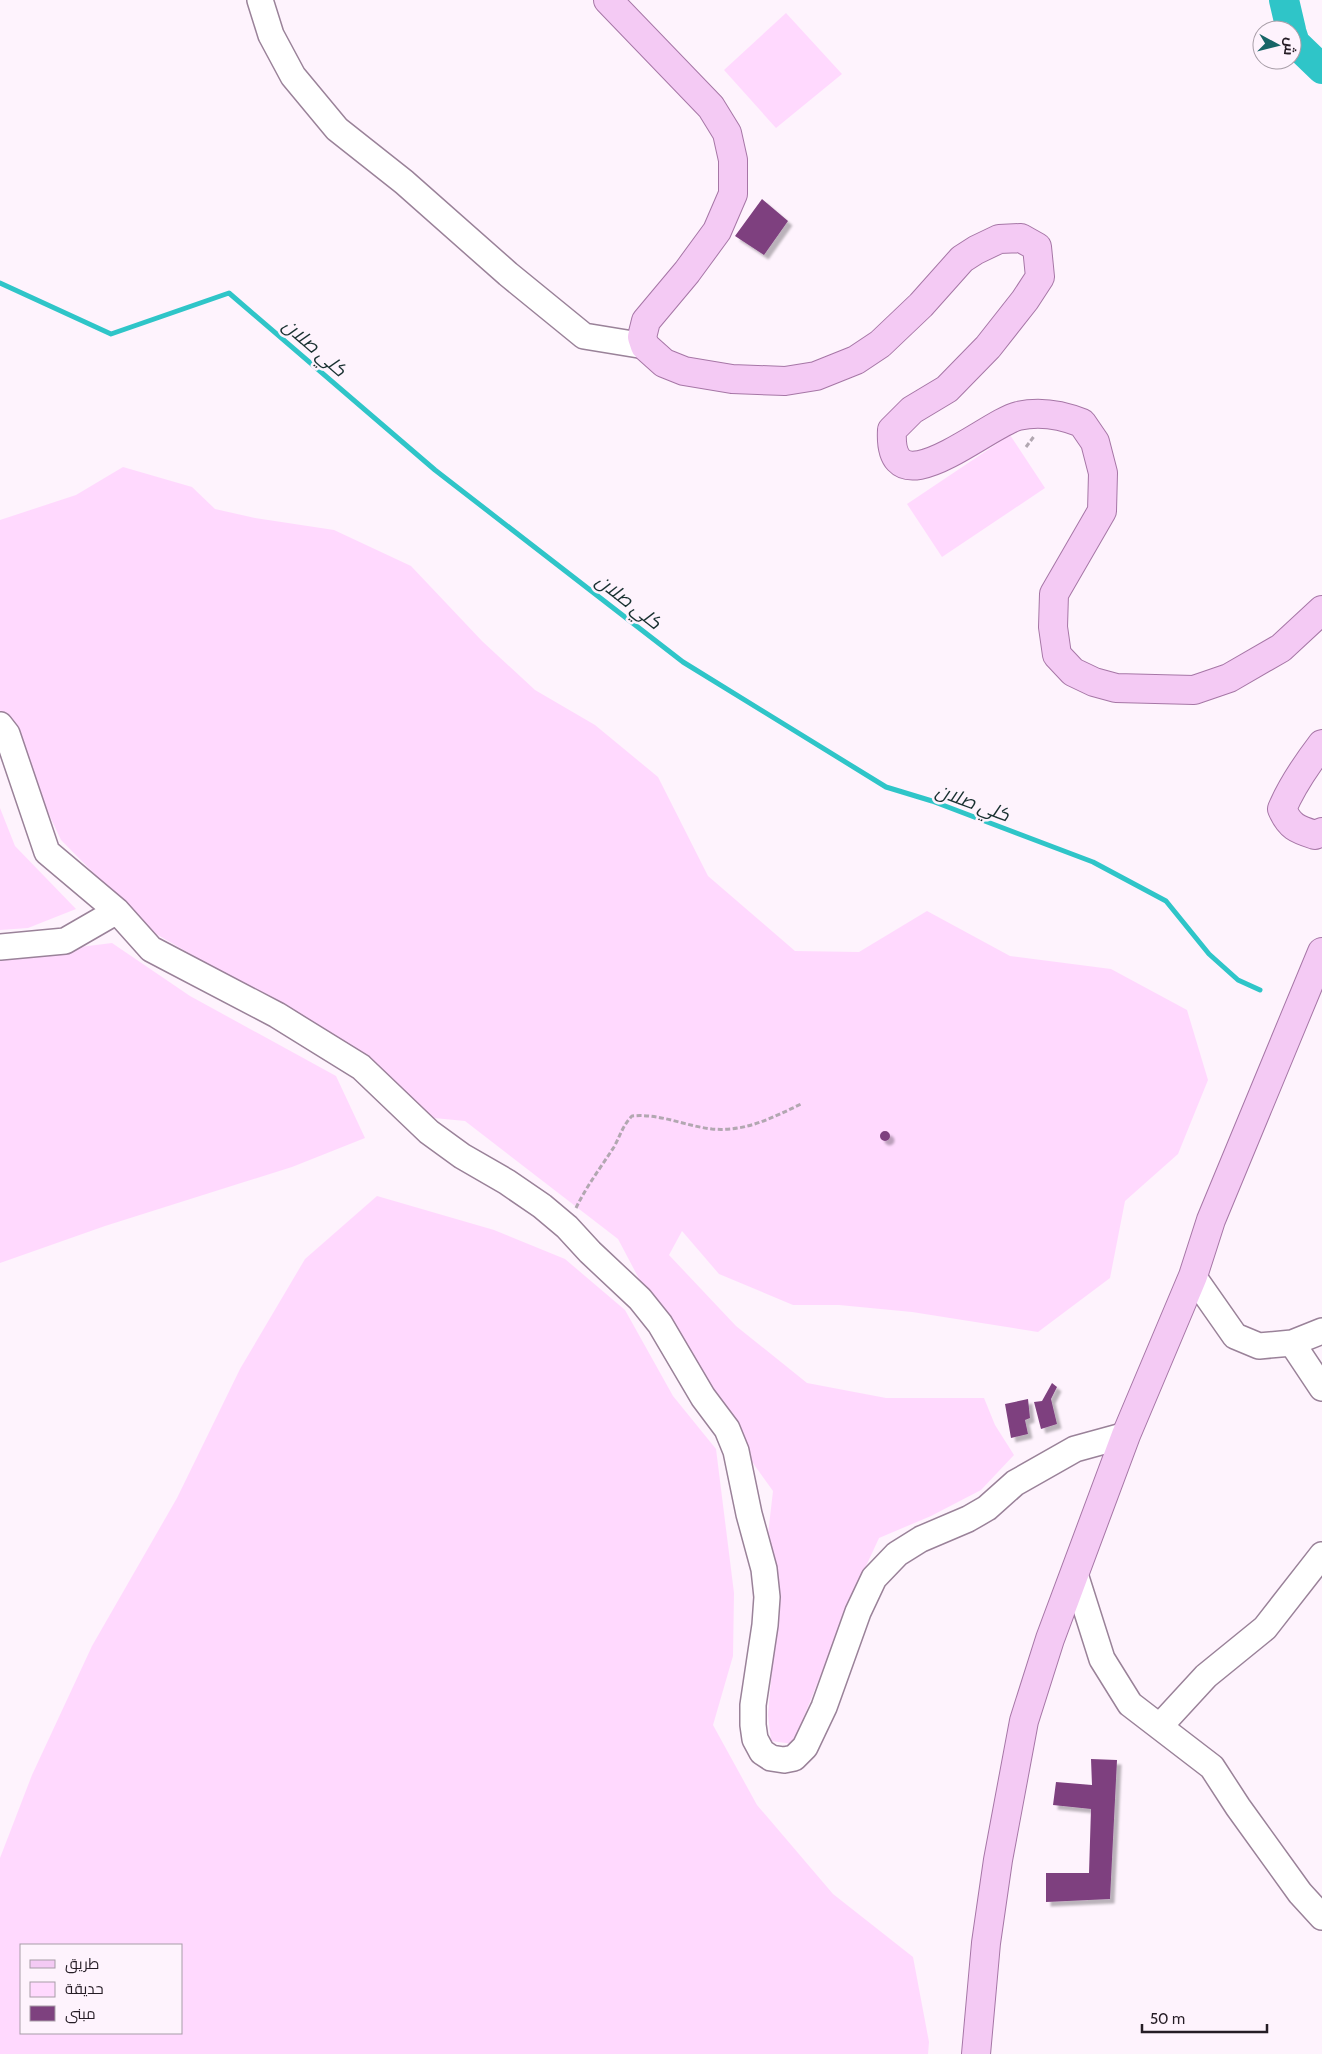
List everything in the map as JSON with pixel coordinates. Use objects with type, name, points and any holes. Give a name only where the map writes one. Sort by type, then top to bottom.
[{"type":"main road","points":[[608,0],[711,107],[727,133],[733,160],[733,194],[717,231],[687,272],[646,321],[642,337],[645,346],[664,363],[684,371],[732,379],[786,381],[816,376],[856,360],[880,344],[921,305],[962,259],[969,254],[998,239],[1021,238],[1037,247],[1040,277],[1025,300],[981,354],[947,389],[912,410],[892,430],[891,447],[897,459],[908,466],[927,464],[1017,416],[1051,414],[1082,423],[1095,442],[1103,473],[1102,510],[1054,594],[1053,627],[1057,655],[1073,672],[1094,682],[1116,688],[1194,690],[1230,678],[1281,648],[1322,610]]},
{"type":"main road","points":[[1322,744],[1306,765],[1289,793],[1282,809],[1288,822],[1298,829],[1315,835],[1322,832]]},
{"type":"main road","points":[[976,2054],[987,1934],[998,1860],[1022,1730],[1050,1639],[1126,1435],[1193,1276],[1211,1220],[1322,952]]},
{"type":"street","points":[[260,0],[271,35],[293,76],[337,129],[404,182],[508,274],[584,336],[645,346]]},
{"type":"street","points":[[0,725],[7,734],[47,852],[117,911],[151,949],[277,1015],[361,1067],[429,1132],[462,1156],[507,1182],[542,1206],[640,1299],[660,1324],[703,1397],[727,1429],[736,1451],[749,1514],[764,1569],[766,1606],[753,1705],[753,1725],[755,1739],[762,1752],[771,1758],[784,1760],[794,1758],[805,1747],[824,1707],[858,1612],[874,1578],[897,1554],[921,1539],[968,1519],[987,1508],[1015,1483],[1074,1449],[1126,1435]]},
{"type":"street","points":[[0,947],[66,941],[117,911]]},
{"type":"street","points":[[1193,1276],[1235,1336],[1259,1346],[1292,1344],[1322,1331]]},
{"type":"street","points":[[1292,1344],[1322,1388]]},
{"type":"street","points":[[1160,1726],[1206,1676],[1265,1628],[1322,1554]]},
{"type":"street","points":[[1075,1574],[1102,1659],[1130,1704],[1212,1767],[1238,1807],[1300,1893],[1322,1917]]},
{"type":"path","points":[[566,1227],[583,1194],[618,1139],[625,1123],[632,1116],[656,1117],[712,1129],[735,1128],[762,1123],[801,1104]]},
{"type":"green space","points":[[786,13],[842,74],[776,128],[724,70]]},
{"type":"green space","points":[[1010,435],[1045,488],[942,557],[907,504]]},
{"type":"green space","points":[[123,467],[192,487],[215,509],[255,518],[334,530],[411,566],[482,641],[535,690],[595,725],[658,777],[708,876],[795,951],[859,952],[927,911],[1010,956],[1111,969],[1187,1010],[1208,1080],[1178,1154],[1125,1201],[1110,1278],[1038,1332],[912,1312],[839,1305],[793,1305],[719,1274],[682,1231],[669,1255],[736,1326],[807,1383],[886,1398],[984,1398],[995,1425],[1014,1455],[981,1490],[931,1516],[879,1538],[854,1592],[793,1744],[771,1741],[768,1715],[775,1634],[764,1569],[773,1491],[691,1377],[618,1239],[465,1121],[434,1118],[315,1027],[151,931],[61,840],[0,710],[0,520],[76,495]]},
{"type":"green space","points":[[0,808],[15,846],[76,909],[28,928],[0,930]]},
{"type":"green space","points":[[112,943],[190,996],[336,1076],[365,1138],[292,1167],[105,1226],[0,1263],[0,957]]},
{"type":"green space","points":[[377,1196],[494,1230],[565,1259],[625,1310],[673,1396],[716,1449],[734,1593],[733,1656],[713,1725],[757,1805],[833,1894],[913,1957],[929,2042],[928,2054],[0,2054],[0,1858],[32,1775],[92,1646],[177,1498],[240,1369],[305,1259]]},
{"type":"building","points":[[762,199],[788,221],[764,255],[735,236]]},
{"type":"building","points":[[883,1131],[887,1131],[890,1136],[887,1141],[883,1141],[880,1138],[880,1134]]},
{"type":"building","points":[[1052,1383],[1057,1387],[1051,1399],[1057,1424],[1041,1429],[1034,1402],[1042,1401]]},
{"type":"building","points":[[1028,1399],[1030,1418],[1025,1420],[1028,1434],[1011,1438],[1005,1404]]},
{"type":"building","points":[[1091,1759],[1117,1760],[1110,1899],[1046,1902],[1046,1873],[1089,1873],[1091,1809],[1053,1805],[1056,1782],[1092,1785]]},
{"type":"waterway","points":[[1284,0],[1289,20]]},
{"type":"waterway","points":[[1302,50],[1322,69]]},
{"type":"waterway","name":"كلي صلان","points":[[0,283],[111,334],[229,293],[435,470],[683,662],[886,787],[932,801],[1093,862],[1166,901],[1209,954],[1238,980],[1260,990]]}]
